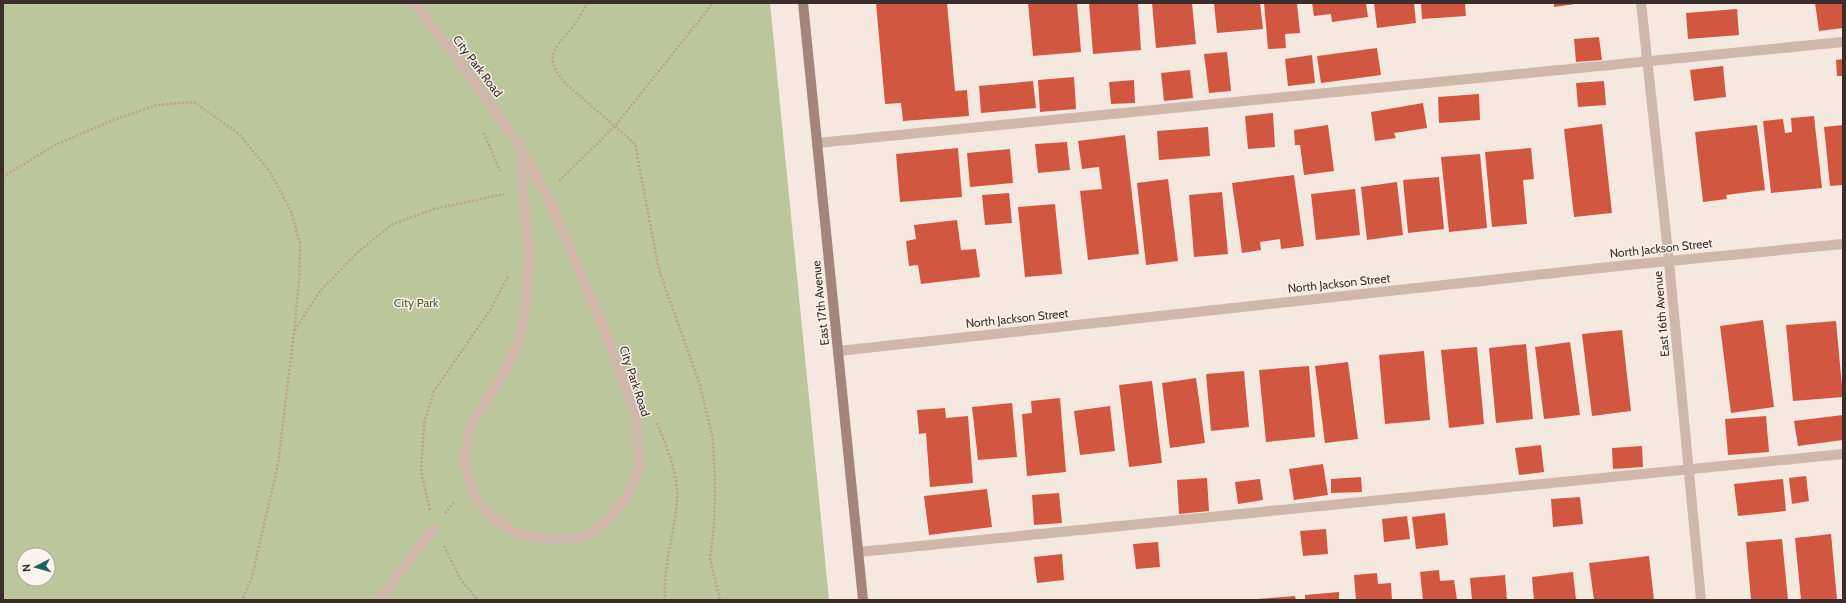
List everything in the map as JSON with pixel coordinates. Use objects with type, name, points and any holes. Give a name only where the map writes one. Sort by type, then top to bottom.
[{"type":"main road","name":"East 17th Avenue","points":[[803,3],[863,600]]},
{"type":"street","name":"City Park Road","points":[[414,3],[469,74],[520,145],[552,206],[605,331],[636,417],[640,466],[628,494],[608,521],[584,537],[560,540],[539,538],[513,531],[487,513],[473,493],[464,459],[471,425],[504,373],[519,340],[526,306],[529,256],[520,145]]},
{"type":"street","name":"East 16th Avenue","points":[[1641,3],[1669,261],[1701,600]]},
{"type":"street","points":[[817,142],[1843,42]]},
{"type":"street","name":"North Jackson Street","points":[[838,351],[1669,261],[1843,244]]},
{"type":"street","points":[[859,552],[1843,454]]},
{"type":"street","points":[[379,600],[434,528]]},
{"type":"path","points":[[587,3],[576,22],[556,45],[553,58],[555,71],[565,82],[635,144],[659,270],[700,385],[713,439],[716,488],[714,528],[710,559],[720,600]]},
{"type":"path","points":[[556,184],[615,126],[713,3]]},
{"type":"path","points":[[3,176],[55,145],[111,121],[157,105],[194,102],[239,134],[270,172],[291,211],[300,244],[299,283],[278,464],[252,576],[242,600]]},
{"type":"path","points":[[480,126],[488,140],[501,173]]},
{"type":"path","points":[[294,332],[320,291],[357,253],[391,225],[434,209],[508,193]]},
{"type":"path","points":[[478,600],[462,580],[434,528],[421,472],[424,422],[434,391],[490,310],[511,269]]},
{"type":"path","points":[[434,528],[470,482]]},
{"type":"green space","name":"City Park","points":[[3,3],[770,3],[829,600],[3,600]]},
{"type":"building","points":[[876,3],[947,3],[955,91],[967,90],[969,116],[903,121],[901,103],[885,104]]},
{"type":"building","points":[[1028,3],[1077,3],[1081,52],[1033,56]]},
{"type":"building","points":[[1089,3],[1138,3],[1141,50],[1093,54]]},
{"type":"building","points":[[1152,3],[1192,3],[1196,44],[1156,48]]},
{"type":"building","points":[[1214,3],[1260,3],[1263,29],[1217,33]]},
{"type":"building","points":[[1264,3],[1297,3],[1300,33],[1285,34],[1286,48],[1268,49]]},
{"type":"building","points":[[1312,3],[1366,3],[1368,17],[1332,22],[1331,14],[1314,16]]},
{"type":"building","points":[[1374,3],[1414,3],[1416,23],[1377,28]]},
{"type":"building","points":[[1421,3],[1465,3],[1466,16],[1422,19]]},
{"type":"building","points":[[1554,3],[1575,3],[1575,4],[1554,7]]},
{"type":"building","points":[[1815,3],[1843,3],[1843,28],[1819,31]]},
{"type":"building","points":[[1737,9],[1739,35],[1688,39],[1686,13]]},
{"type":"building","points":[[1599,37],[1602,60],[1576,62],[1574,39]]},
{"type":"building","points":[[1377,48],[1381,75],[1321,83],[1317,56]]},
{"type":"building","points":[[1227,52],[1231,91],[1209,93],[1204,54]]},
{"type":"building","points":[[1312,55],[1315,83],[1288,86],[1285,59]]},
{"type":"building","points":[[1843,59],[1843,76],[1837,76],[1836,60]]},
{"type":"building","points":[[1723,66],[1726,97],[1694,101],[1690,70]]},
{"type":"building","points":[[1190,70],[1193,98],[1164,101],[1161,73]]},
{"type":"building","points":[[1074,77],[1076,109],[1040,112],[1038,80]]},
{"type":"building","points":[[1134,80],[1135,103],[1111,104],[1109,82]]},
{"type":"building","points":[[1033,81],[1036,108],[981,113],[979,86]]},
{"type":"building","points":[[1604,81],[1606,105],[1578,107],[1576,83]]},
{"type":"building","points":[[1479,94],[1480,120],[1439,123],[1438,97]]},
{"type":"building","points":[[1423,103],[1427,128],[1394,133],[1396,138],[1375,141],[1371,112]]},
{"type":"building","points":[[1273,113],[1275,147],[1248,149],[1245,116]]},
{"type":"building","points":[[1814,116],[1822,188],[1771,193],[1763,121],[1783,119],[1785,133],[1792,132],[1791,118]]},
{"type":"building","points":[[1602,124],[1612,213],[1574,217],[1564,129]]},
{"type":"building","points":[[1328,125],[1334,171],[1304,175],[1300,145],[1295,145],[1294,130]]},
{"type":"building","points":[[1757,125],[1765,190],[1726,195],[1727,199],[1703,202],[1695,132]]},
{"type":"building","points":[[1843,125],[1843,185],[1830,186],[1824,127]]},
{"type":"building","points":[[1208,127],[1210,156],[1159,160],[1157,131]]},
{"type":"building","points":[[1125,135],[1139,254],[1088,260],[1080,191],[1102,189],[1099,167],[1082,169],[1078,141]]},
{"type":"building","points":[[1067,142],[1070,170],[1038,173],[1035,144]]},
{"type":"building","points":[[958,148],[962,197],[900,202],[896,154]]},
{"type":"building","points":[[1531,148],[1534,179],[1523,180],[1527,224],[1492,227],[1485,152]]},
{"type":"building","points":[[1010,149],[1013,183],[970,187],[967,153]]},
{"type":"building","points":[[1480,154],[1487,228],[1449,232],[1441,157]]},
{"type":"building","points":[[1294,175],[1304,246],[1281,249],[1280,239],[1260,242],[1261,250],[1242,253],[1232,183]]},
{"type":"building","points":[[1439,177],[1444,229],[1408,233],[1403,180]]},
{"type":"building","points":[[1168,179],[1178,261],[1146,265],[1137,183]]},
{"type":"building","points":[[1397,182],[1403,235],[1367,240],[1361,187]]},
{"type":"building","points":[[1355,189],[1360,235],[1316,240],[1311,194]]},
{"type":"building","points":[[1222,192],[1228,254],[1194,257],[1189,195]]},
{"type":"building","points":[[1009,193],[1012,223],[985,225],[982,195]]},
{"type":"building","points":[[1055,204],[1062,274],[1025,277],[1018,207]]},
{"type":"building","points":[[957,220],[961,250],[976,249],[980,277],[921,284],[918,265],[909,266],[906,241],[916,239],[914,225]]},
{"type":"building","points":[[1763,320],[1774,407],[1731,413],[1720,326]]},
{"type":"building","points":[[1836,321],[1843,397],[1793,401],[1786,325]]},
{"type":"building","points":[[1622,330],[1631,411],[1592,416],[1582,334]]},
{"type":"building","points":[[1570,342],[1580,415],[1544,419],[1535,347]]},
{"type":"building","points":[[1526,344],[1533,419],[1496,423],[1489,348]]},
{"type":"building","points":[[1477,347],[1484,424],[1449,428],[1441,350]]},
{"type":"building","points":[[1424,351],[1430,420],[1385,424],[1379,355]]},
{"type":"building","points":[[1348,362],[1358,439],[1325,443],[1315,366]]},
{"type":"building","points":[[1309,366],[1315,437],[1266,442],[1259,370]]},
{"type":"building","points":[[1244,371],[1249,427],[1211,431],[1206,374]]},
{"type":"building","points":[[1196,378],[1205,443],[1170,448],[1162,383]]},
{"type":"building","points":[[1152,381],[1162,463],[1129,467],[1119,385]]},
{"type":"building","points":[[1060,398],[1066,472],[1027,476],[1022,414],[1032,413],[1031,401]]},
{"type":"building","points":[[1012,403],[1017,457],[978,460],[972,407]]},
{"type":"building","points":[[1110,406],[1115,451],[1080,455],[1074,411]]},
{"type":"building","points":[[945,408],[946,418],[968,416],[973,483],[930,487],[926,433],[919,434],[917,410]]},
{"type":"building","points":[[1843,415],[1843,440],[1798,446],[1794,421]]},
{"type":"building","points":[[1766,416],[1769,452],[1728,455],[1725,419]]},
{"type":"building","points":[[1541,445],[1544,472],[1519,475],[1515,448]]},
{"type":"building","points":[[1642,446],[1643,467],[1613,469],[1612,448]]},
{"type":"building","points":[[1323,464],[1328,495],[1294,500],[1289,469]]},
{"type":"building","points":[[1806,476],[1809,501],[1792,504],[1789,478]]},
{"type":"building","points":[[1361,477],[1362,492],[1331,493],[1331,479]]},
{"type":"building","points":[[1207,478],[1209,511],[1179,514],[1177,480]]},
{"type":"building","points":[[1260,479],[1263,500],[1238,504],[1235,482]]},
{"type":"building","points":[[1783,479],[1786,511],[1738,516],[1734,484]]},
{"type":"building","points":[[987,489],[992,527],[929,535],[924,496]]},
{"type":"building","points":[[1059,493],[1062,523],[1034,525],[1032,495]]},
{"type":"building","points":[[1580,497],[1583,524],[1553,527],[1551,499]]},
{"type":"building","points":[[1445,513],[1448,545],[1416,549],[1412,517]]},
{"type":"building","points":[[1407,516],[1410,539],[1384,542],[1382,519]]},
{"type":"building","points":[[1326,529],[1328,554],[1303,556],[1300,531]]},
{"type":"building","points":[[1831,534],[1837,600],[1801,600],[1795,538]]},
{"type":"building","points":[[1782,539],[1788,600],[1751,600],[1746,542]]},
{"type":"building","points":[[1158,542],[1160,567],[1136,569],[1133,544]]},
{"type":"building","points":[[1062,554],[1064,580],[1037,583],[1034,557]]},
{"type":"building","points":[[1649,556],[1654,600],[1594,600],[1589,563]]},
{"type":"building","points":[[1439,570],[1440,581],[1454,580],[1457,600],[1423,600],[1420,572]]},
{"type":"building","points":[[1573,572],[1576,600],[1534,600],[1532,577]]},
{"type":"building","points":[[1377,573],[1378,584],[1391,583],[1392,600],[1356,600],[1354,575]]},
{"type":"building","points":[[1505,575],[1507,600],[1472,600],[1470,578]]},
{"type":"building","points":[[1339,592],[1339,600],[1305,600],[1305,595]]},
{"type":"building","points":[[1295,596],[1296,600],[1258,600],[1258,599]]}]
